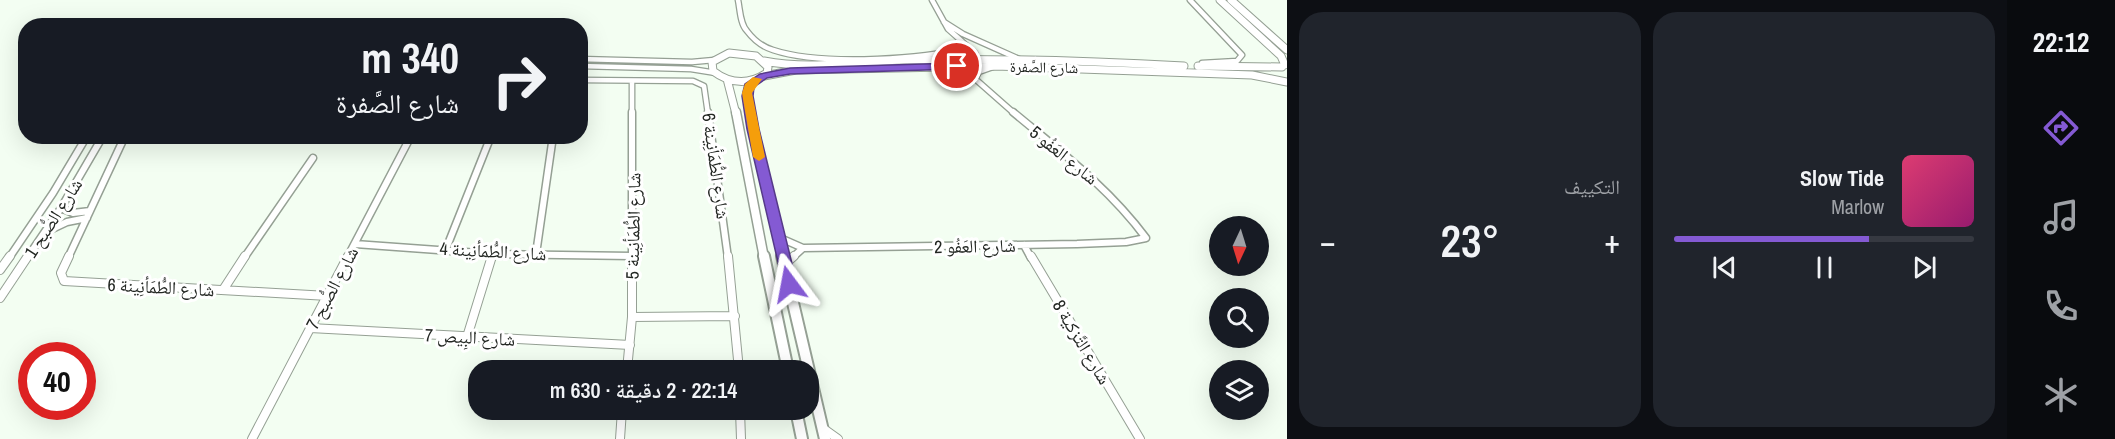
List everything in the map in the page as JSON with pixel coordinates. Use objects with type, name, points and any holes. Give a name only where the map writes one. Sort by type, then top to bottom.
[{"type":"street","points":[[738,0],[744,28],[766,46],[782,52],[851,57],[927,56],[954,51],[961,48],[962,43]]},
{"type":"street","points":[[932,0],[944,22],[962,43],[975,53],[977,60]]},
{"type":"street","points":[[1190,0],[1242,55],[1237,61],[1206,61],[1202,63],[1202,67]]},
{"type":"street","points":[[1220,0],[1281,56],[1285,66],[1280,71],[1287,81]]},
{"type":"street","points":[[1231,0],[1287,50]]},
{"type":"street","points":[[944,22],[968,37],[1025,60]]},
{"type":"street","name":"شارع الصَّفرة","points":[[714,60],[724,54],[740,53],[764,61],[788,64],[1025,60],[1202,67],[1285,66]]},
{"type":"street","points":[[588,59],[686,62],[714,60],[712,68],[716,73]]},
{"type":"street","points":[[764,61],[768,67],[760,78],[749,86],[747,96],[825,439]]},
{"type":"street","points":[[588,66],[691,69],[716,73],[728,79],[734,96],[750,190],[786,360]]},
{"type":"street","name":"شارع العَفُو 5","points":[[938,66],[962,72],[975,79],[994,98],[1101,185],[1124,208],[1146,238]]},
{"type":"street","points":[[975,79],[978,72],[995,66]]},
{"type":"street","name":"شارع الصَّفرة","points":[[728,79],[760,78],[790,71],[995,66],[1252,75],[1287,81]]},
{"type":"street","name":"شارع الطُّمَأنِينة 6","points":[[588,80],[693,81],[704,86],[719,184],[738,360]]},
{"type":"street","name":"شارع الطُّمَأنِينة 5","points":[[628,360],[632,317],[632,81]]},
{"type":"street","name":"شارع الصُّبح 1","points":[[0,270],[53,193],[82,144]]},
{"type":"street","name":"شارع الصُّبح 1","points":[[0,298],[61,208],[98,144]]},
{"type":"street","name":"شارع الطُّمَأنِينة 6","points":[[120,144],[61,273],[64,281],[327,296]]},
{"type":"street","name":"شارع الصُّبح 7","points":[[252,439],[407,144]]},
{"type":"street","points":[[446,249],[488,144]]},
{"type":"street","points":[[536,254],[552,144]]},
{"type":"street","points":[[223,290],[256,238],[313,158]]},
{"type":"street","points":[[61,208],[73,213],[89,215]]},
{"type":"street","points":[[45,233],[67,222],[89,215]]},
{"type":"street","name":"شارع العَفُو 2","points":[[778,237],[803,248],[1024,245],[1126,242],[1146,238]]},
{"type":"street","name":"شارع الطُّمَأنِينة 4","points":[[355,244],[493,254],[632,256]]},
{"type":"street","name":"شارع التَّزكية 8","points":[[1024,245],[1140,439]]},
{"type":"street","points":[[785,264],[803,248]]},
{"type":"street","points":[[467,337],[493,254]]},
{"type":"street","points":[[632,317],[735,316]]},
{"type":"street","name":"شارع البِيص 7","points":[[310,328],[630,345]]},
{"type":"street","points":[[620,439],[621,420]]},
{"type":"street","points":[[740,420],[741,439]]},
{"type":"street","points":[[798,420],[802,439]]},
{"type":"street","points":[[823,428],[838,439]]},
{"type":"slow traffic","points":[[757,79],[749,86],[747,93],[759,157]]},
{"type":"route","points":[[789,284],[753,129],[747,96],[749,86],[764,76],[790,71],[957,66]]}]
